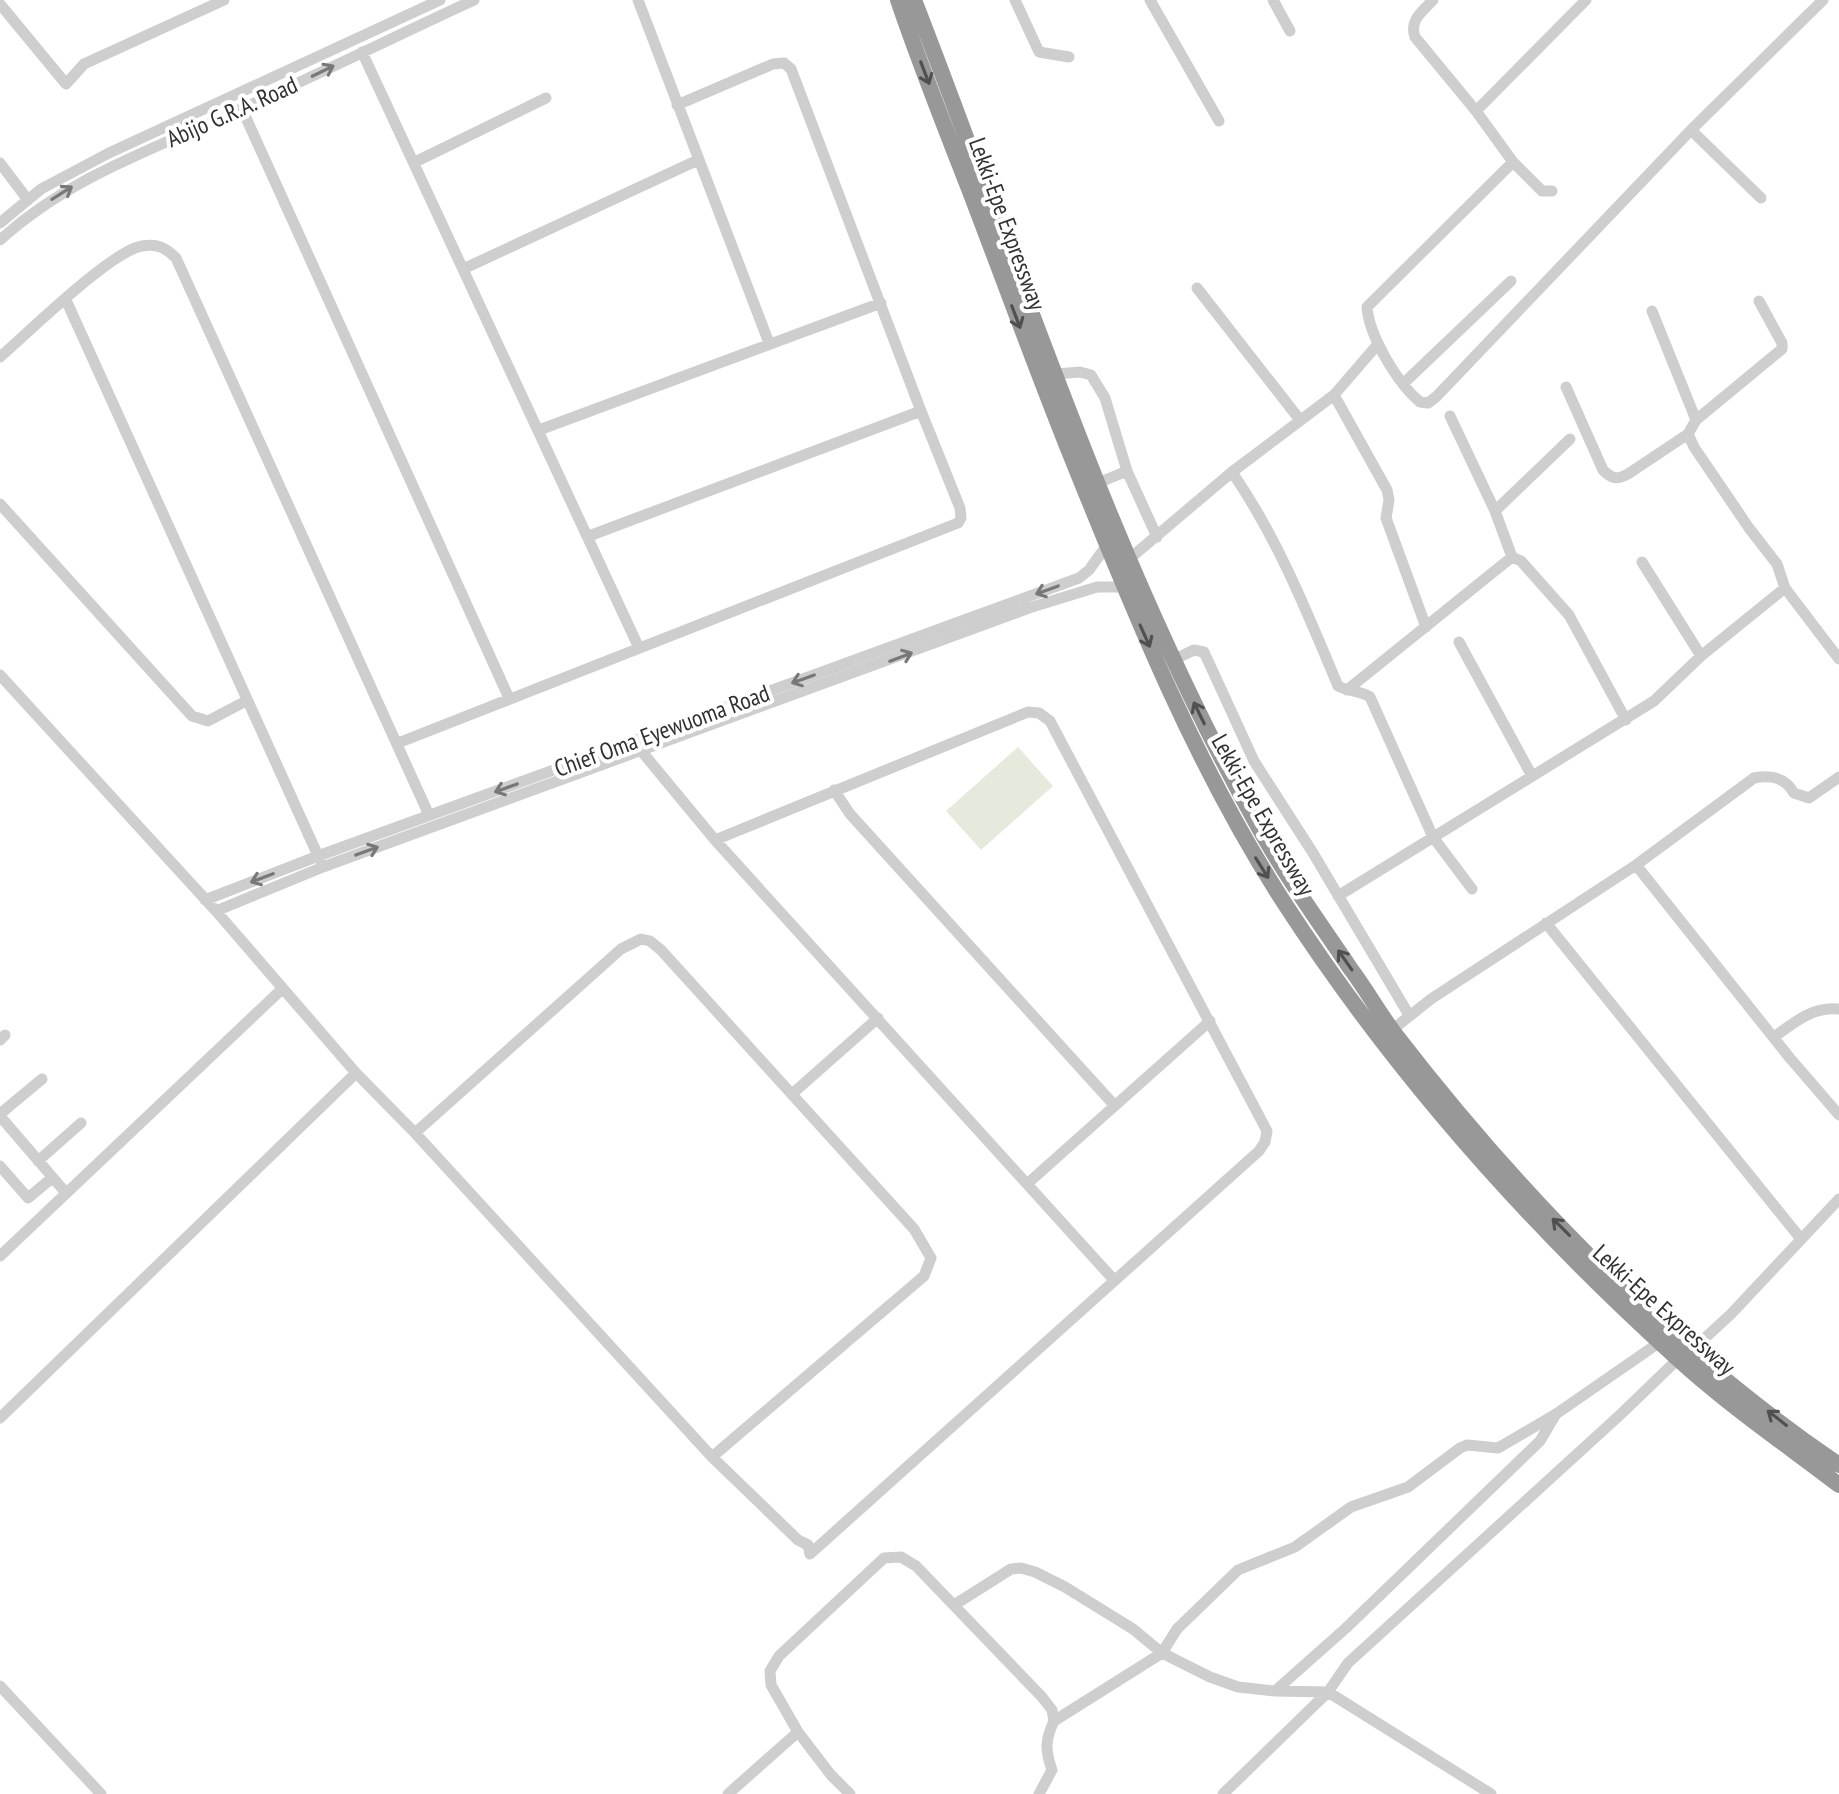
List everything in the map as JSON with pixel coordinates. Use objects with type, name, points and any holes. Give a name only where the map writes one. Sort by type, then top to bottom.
[{"type":"highway","name":"Lekki-Epe Expressway","points":[[898,0],[1056,374],[1128,560],[1173,660],[1254,820],[1291,881],[1392,1030],[1485,1145],[1685,1354],[1839,1485]]},
{"type":"highway","name":"Lekki-Epe Expressway","points":[[914,0],[1025,341],[1123,587],[1192,737],[1250,847],[1284,903],[1383,1042],[1476,1158],[1554,1242],[1660,1342],[1685,1354],[1839,1465]]},
{"type":"street","points":[[0,4],[66,84],[84,64],[224,0]]},
{"type":"street","name":"Abijo G.R.A. Road","points":[[0,223],[41,189],[109,153],[440,0]]},
{"type":"street","name":"Abijo G.R.A. Road","points":[[0,240],[38,208],[91,175],[242,109],[474,0]]},
{"type":"street","points":[[638,0],[769,343]]},
{"type":"street","points":[[1015,0],[1039,52],[1069,57]]},
{"type":"street","points":[[1150,0],[1219,121]]},
{"type":"street","points":[[1273,0],[1290,31]]},
{"type":"street","points":[[1433,0],[1414,20],[1412,29],[1415,37],[1513,162],[1542,191],[1552,191]]},
{"type":"street","points":[[1476,111],[1586,0]]},
{"type":"street","points":[[1513,162],[1367,307],[1368,320],[1378,344],[1420,402],[1428,403],[1436,397],[1691,130],[1823,0]]},
{"type":"street","points":[[362,52],[639,648]]},
{"type":"street","points":[[398,743],[958,523],[961,518],[960,508],[791,69],[784,63],[773,64],[677,105]]},
{"type":"street","points":[[415,162],[546,98]]},
{"type":"street","points":[[242,109],[509,698]]},
{"type":"street","points":[[1691,130],[1761,198]]},
{"type":"street","points":[[463,269],[698,160]]},
{"type":"street","points":[[0,163],[28,200]]},
{"type":"street","points":[[0,357],[124,253],[141,246],[156,245],[168,249],[176,258],[429,815]]},
{"type":"street","points":[[1404,383],[1511,281]]},
{"type":"street","points":[[1197,288],[1300,420]]},
{"type":"street","points":[[66,300],[320,862]]},
{"type":"street","points":[[1566,387],[1603,470],[1612,478],[1620,478],[1688,434],[1696,420],[1782,349],[1782,343],[1759,301]]},
{"type":"street","points":[[539,430],[881,303]]},
{"type":"street","points":[[1652,311],[1696,420]]},
{"type":"street","points":[[1128,560],[1232,472],[1334,395],[1378,344]]},
{"type":"street","points":[[1056,374],[1080,372],[1091,375],[1105,398],[1127,471],[1157,537]]},
{"type":"street","points":[[1334,395],[1387,490],[1386,518],[1426,627]]},
{"type":"street","points":[[589,536],[921,411]]},
{"type":"street","points":[[1450,416],[1495,511],[1512,557],[1521,561],[1569,615],[1626,720]]},
{"type":"street","points":[[1688,434],[1749,528],[1777,564],[1785,588],[1839,659]]},
{"type":"street","points":[[1495,511],[1570,439]]},
{"type":"street","points":[[1098,483],[1127,471]]},
{"type":"street","points":[[1232,472],[1273,538],[1338,686],[1361,691],[1370,697],[1433,837],[1472,889]]},
{"type":"street","points":[[0,504],[192,716],[208,721],[246,701]]},
{"type":"street","name":"Chief Oma Eyewuoma Road","points":[[216,911],[429,815],[638,746],[1079,578],[1089,570],[1107,545]]},
{"type":"street","points":[[1347,690],[1512,557]]},
{"type":"street","points":[[1642,562],[1701,656]]},
{"type":"street","name":"Chief Oma Eyewuoma Road","points":[[205,900],[320,862],[1029,608],[1097,587],[1123,587]]},
{"type":"street","points":[[1338,896],[1654,701],[1701,656],[1785,588]]},
{"type":"street","points":[[1459,642],[1532,776]]},
{"type":"street","points":[[1173,660],[1194,650],[1204,652],[1254,761],[1409,1015]]},
{"type":"street","points":[[0,675],[216,911],[356,1073],[415,1133],[712,1457],[798,1540],[808,1545],[810,1554],[1259,1151],[1267,1131],[1050,721],[1039,713],[1028,712],[715,840]]},
{"type":"street","points":[[638,746],[715,840],[1114,1280]]},
{"type":"street","points":[[1392,1030],[1409,1015],[1636,865],[1754,778],[1781,779],[1788,783],[1794,793],[1809,798],[1839,777]]},
{"type":"street","points":[[834,790],[850,814],[1115,1106]]},
{"type":"street","points":[[1636,865],[1839,1115]]},
{"type":"street","points":[[1546,923],[1801,1239]]},
{"type":"street","points":[[415,1133],[621,949],[641,939],[650,941],[661,950],[914,1229],[927,1246],[931,1258],[930,1268],[924,1276],[712,1457]]},
{"type":"street","points":[[1364,988],[1383,975]]},
{"type":"street","points":[[0,1256],[282,989]]},
{"type":"street","points":[[1774,1037],[1813,1011],[1824,1007],[1839,1009]]},
{"type":"street","points":[[792,1094],[878,1018]]},
{"type":"street","points":[[1027,1184],[1210,1021]]},
{"type":"street","points":[[0,1418],[356,1073]]},
{"type":"street","points":[[42,1079],[0,1115],[66,1193]]},
{"type":"street","points":[[38,1161],[81,1123]]},
{"type":"street","points":[[0,1166],[28,1198],[52,1178]]},
{"type":"street","points":[[1223,1794],[1328,1692],[1348,1663],[1731,1314],[1839,1199]]},
{"type":"street","points":[[1039,1794],[1052,1770],[1046,1754],[1046,1739],[1054,1721],[1162,1653],[1177,1629],[1241,1568],[1295,1547],[1351,1507],[1408,1487],[1460,1448],[1467,1445],[1498,1448],[1556,1414],[1660,1342]]},
{"type":"street","points":[[1275,1691],[1346,1628],[1540,1441],[1556,1414]]},
{"type":"street","points":[[850,1794],[798,1732],[771,1685],[770,1671],[779,1656],[884,1558],[901,1557],[916,1566],[1047,1703],[1054,1721]]},
{"type":"street","points":[[954,1605],[1011,1569],[1021,1568],[1065,1587],[1133,1629],[1162,1653],[1224,1682],[1238,1687],[1275,1691],[1328,1692],[1491,1794]]},
{"type":"street","points":[[0,1686],[101,1794]]},
{"type":"street","points":[[728,1794],[798,1732]]},
{"type":"shaded area","points":[[1018,747],[1053,786],[981,850],[946,811]]}]
